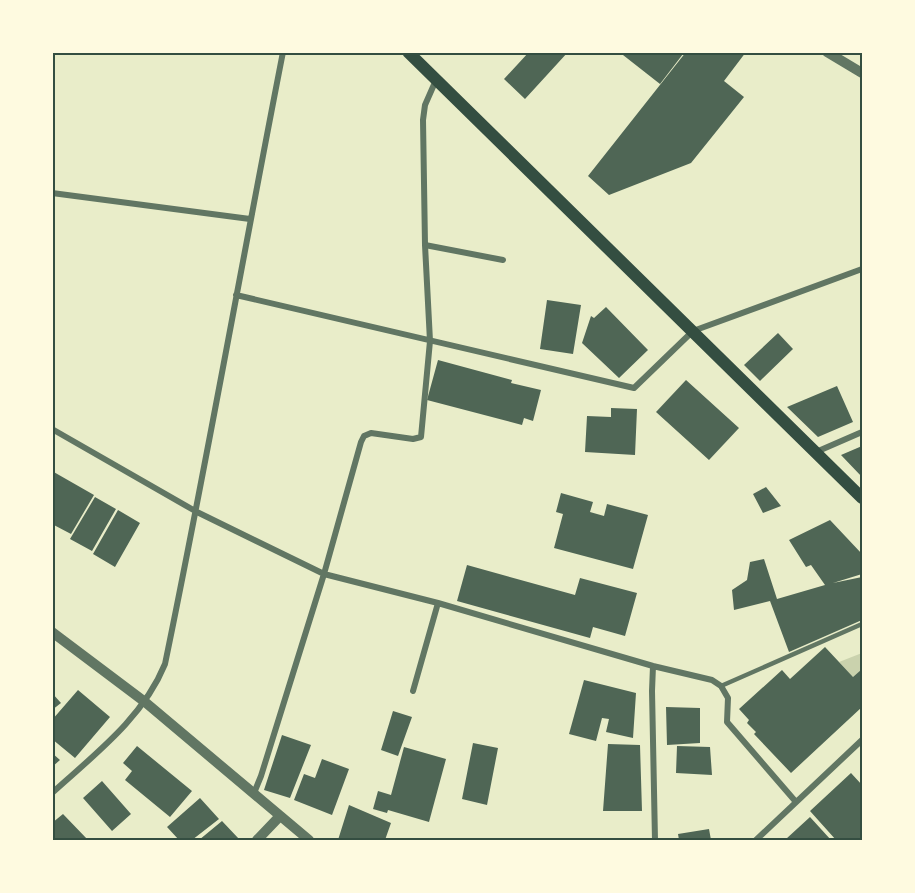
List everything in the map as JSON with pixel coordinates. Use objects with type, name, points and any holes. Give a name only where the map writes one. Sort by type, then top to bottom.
[{"type":"main road","points":[[408,52],[862,498]]},
{"type":"street","points":[[52,793],[125,726],[157,684],[165,664],[197,512],[283,52]]},
{"type":"street","points":[[827,52],[862,73]]},
{"type":"street","points":[[254,793],[324,574],[364,436],[371,433],[412,439],[420,437],[430,341],[425,245],[423,120],[425,105],[436,80]]},
{"type":"street","points":[[52,194],[250,219]]},
{"type":"street","points":[[425,245],[503,261]]},
{"type":"street","points":[[236,295],[634,388],[693,332],[862,269]]},
{"type":"street","points":[[52,429],[197,512],[324,574],[438,603],[653,666],[712,680],[721,686],[728,698],[727,722],[796,802]]},
{"type":"street","points":[[816,452],[862,432]]},
{"type":"street","points":[[413,691],[438,603]]},
{"type":"street","points":[[52,632],[145,702],[309,840]]},
{"type":"street","points":[[653,666],[656,840]]},
{"type":"street","points":[[756,840],[862,740]]},
{"type":"street","points":[[257,840],[280,816]]},
{"type":"lane","points":[[721,686],[862,624]]},
{"type":"green space","points":[[862,653],[862,669],[853,677],[839,662]]},
{"type":"building","points":[[529,52],[568,52],[525,99],[504,79]]},
{"type":"building","points":[[625,52],[680,52],[683,54],[660,84],[623,55]]},
{"type":"building","points":[[686,52],[746,52],[724,81],[744,97],[691,163],[609,195],[588,176]]},
{"type":"building","points":[[547,300],[581,305],[573,354],[540,349]]},
{"type":"building","points":[[606,307],[648,350],[619,378],[582,343],[591,316],[594,318]]},
{"type":"building","points":[[778,333],[793,349],[760,381],[744,365]]},
{"type":"building","points":[[438,360],[541,390],[533,421],[524,418],[522,425],[427,400]]},
{"type":"building","points":[[686,380],[739,428],[709,460],[656,412]]},
{"type":"building","points":[[837,386],[853,422],[818,437],[787,407]]},
{"type":"building","points":[[611,408],[637,409],[635,455],[585,452],[587,416],[611,417]]},
{"type":"building","points":[[862,446],[862,477],[841,455]]},
{"type":"building","points":[[52,471],[94,495],[71,534],[52,524]]},
{"type":"building","points":[[766,487],[781,506],[763,513],[753,494]]},
{"type":"building","points":[[561,493],[593,502],[590,512],[604,516],[607,504],[648,515],[633,569],[554,548],[563,514],[556,512]]},
{"type":"building","points":[[95,497],[116,509],[92,551],[70,539]]},
{"type":"building","points":[[118,510],[140,523],[115,567],[93,554]]},
{"type":"building","points":[[830,520],[862,554],[862,574],[833,583],[862,577],[862,620],[789,652],[770,601],[734,610],[732,590],[747,580],[750,562],[764,559],[777,599],[825,585],[811,565],[806,567],[789,540]]},
{"type":"building","points":[[467,565],[575,595],[580,578],[637,593],[625,636],[593,627],[590,638],[457,601]]},
{"type":"building","points":[[825,647],[853,677],[862,669],[862,707],[791,773],[754,734],[756,732],[747,723],[749,720],[739,709],[782,670],[790,679]]},
{"type":"building","points":[[584,680],[636,693],[633,738],[606,732],[609,719],[602,718],[596,741],[569,734]]},
{"type":"building","points":[[78,690],[110,717],[75,758],[52,739],[52,720]]},
{"type":"building","points":[[52,693],[61,703],[52,710]]},
{"type":"building","points":[[666,707],[700,708],[700,743],[667,745]]},
{"type":"building","points":[[393,711],[412,717],[398,756],[381,750]]},
{"type":"building","points":[[282,735],[311,745],[290,798],[264,790]]},
{"type":"building","points":[[473,743],[498,748],[487,805],[462,799]]},
{"type":"building","points":[[608,744],[640,745],[642,811],[603,811]]},
{"type":"building","points":[[137,746],[192,791],[170,817],[125,780],[132,771],[123,763]]},
{"type":"building","points":[[677,746],[710,747],[712,775],[676,773]]},
{"type":"building","points":[[404,747],[446,759],[429,822],[388,810],[387,813],[373,809],[378,791],[391,795]]},
{"type":"building","points":[[52,753],[60,760],[52,767]]},
{"type":"building","points":[[322,759],[349,769],[332,815],[294,800],[304,774],[315,778]]},
{"type":"building","points":[[851,773],[862,785],[862,840],[836,840],[810,811]]},
{"type":"building","points":[[102,781],[131,814],[112,831],[83,798]]},
{"type":"building","points":[[200,798],[219,819],[192,840],[179,840],[167,827]]},
{"type":"building","points":[[349,805],[391,823],[385,840],[338,840]]},
{"type":"building","points":[[63,814],[88,840],[52,840],[52,823]]},
{"type":"building","points":[[810,817],[831,840],[786,839]]},
{"type":"building","points":[[222,821],[238,840],[199,840]]},
{"type":"building","points":[[709,829],[711,840],[679,840],[678,834]]}]
